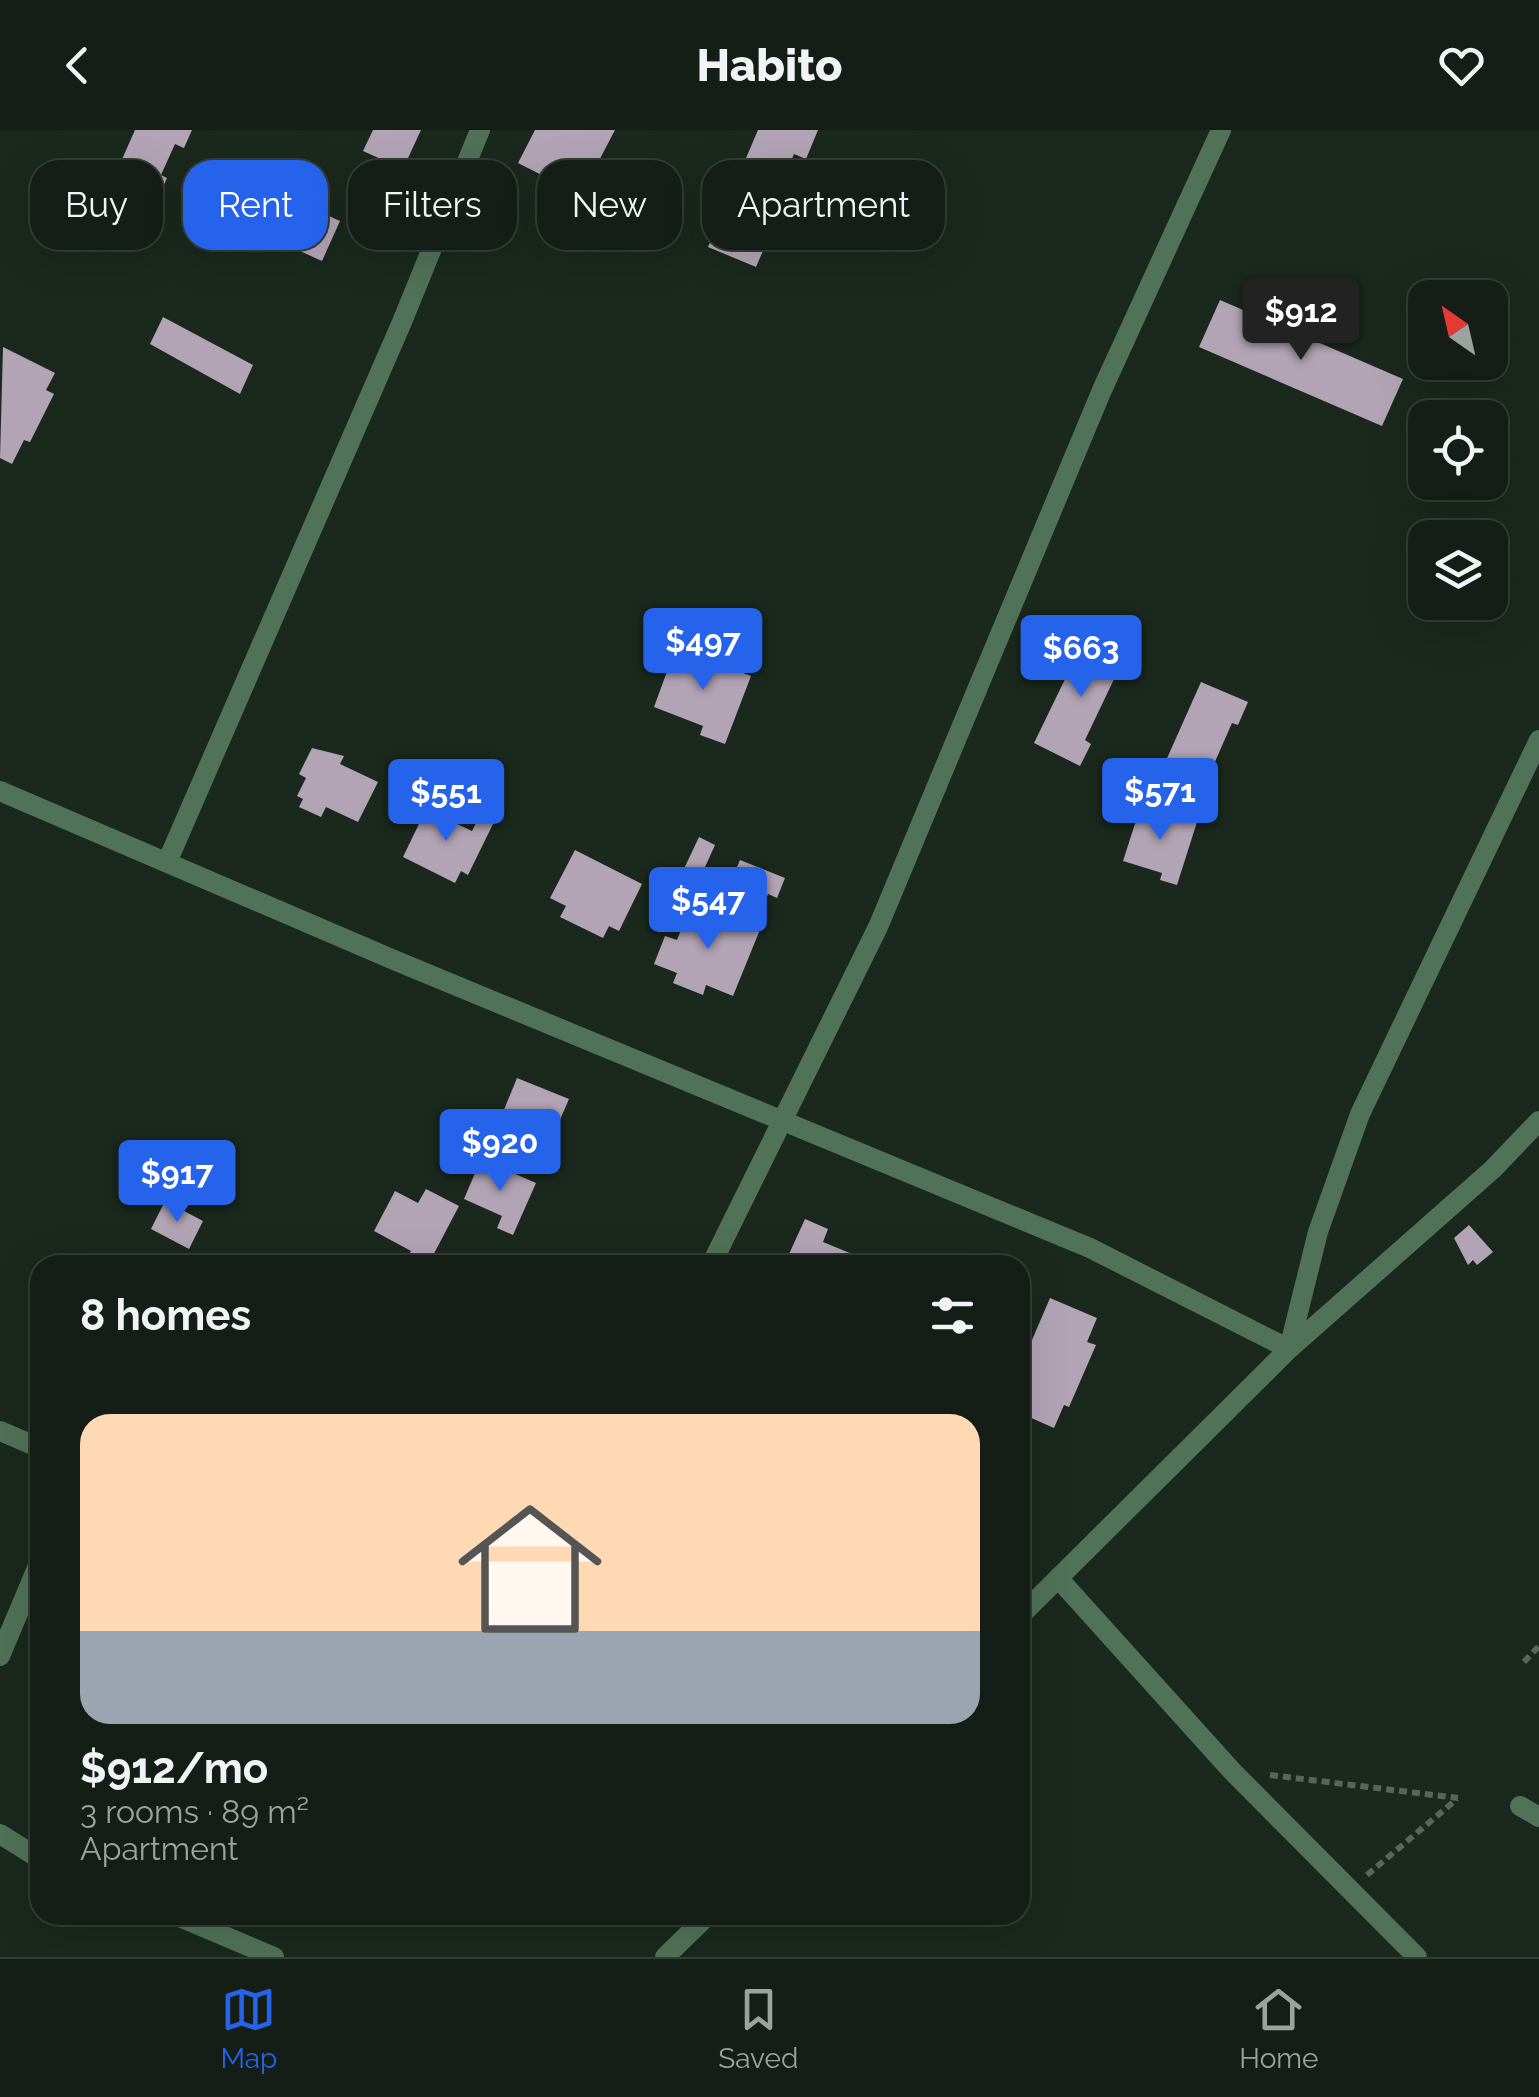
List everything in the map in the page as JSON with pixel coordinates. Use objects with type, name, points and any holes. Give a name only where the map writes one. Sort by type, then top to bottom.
[{"type":"street","points":[[168,860],[402,322],[480,130]]},
{"type":"street","points":[[716,1255],[878,927],[1102,390],[1221,130]]},
{"type":"street","points":[[1289,1348],[1318,1232],[1360,1114],[1539,740]]},
{"type":"street","points":[[0,790],[394,960],[1090,1248],[1289,1348]]},
{"type":"street","points":[[1030,1606],[1289,1348],[1493,1169],[1539,1121]]},
{"type":"street","points":[[0,1431],[30,1444]]},
{"type":"street","points":[[1058,1578],[1232,1771],[1347,1892],[1393,1930],[1417,1957]]},
{"type":"street","points":[[0,1656],[30,1585]]},
{"type":"street","points":[[0,1834],[30,1853]]},
{"type":"street","points":[[199,1925],[274,1957]]},
{"type":"street","points":[[665,1957],[698,1925]]},
{"type":"path","points":[[1524,1662],[1539,1646]]},
{"type":"path","points":[[1232,1771],[1458,1798],[1347,1892]]},
{"type":"building","points":[[135,130],[192,130],[184,148],[175,144],[163,171],[163,160],[122,160]]},
{"type":"building","points":[[373,130],[421,130],[407,160],[383,160],[363,151]]},
{"type":"building","points":[[535,130],[615,130],[599,160],[537,160],[537,173],[518,163]]},
{"type":"building","points":[[758,130],[818,130],[806,159],[794,154],[791,160],[745,160]]},
{"type":"building","points":[[328,216],[340,221],[328,248]]},
{"type":"building","points":[[298,250],[327,250],[322,261]]},
{"type":"building","points":[[715,250],[763,250],[756,267]]},
{"type":"building","points":[[1220,300],[1403,379],[1382,426],[1199,347]]},
{"type":"building","points":[[163,317],[253,365],[240,394],[150,344]]},
{"type":"building","points":[[3,347],[55,373],[46,390],[54,394],[30,442],[24,440],[12,464],[0,458]]},
{"type":"building","points":[[1086,636],[1132,659],[1123,678],[1116,675],[1085,740],[1091,744],[1080,766],[1034,743]]},
{"type":"building","points":[[676,647],[751,676],[725,744],[700,735],[703,726],[654,707]]},
{"type":"building","points":[[1201,682],[1248,702],[1238,725],[1232,723],[1203,789],[1210,792],[1201,813],[1152,792]]},
{"type":"building","points":[[312,748],[344,756],[340,764],[378,782],[358,822],[326,807],[321,817],[299,807],[303,799],[297,796],[306,778],[299,774]]},
{"type":"building","points":[[430,801],[442,806],[438,815],[472,831],[479,817],[493,824],[468,875],[461,871],[455,883],[403,857]]},
{"type":"building","points":[[1141,805],[1197,822],[1177,885],[1160,880],[1162,873],[1123,861]]},
{"type":"building","points":[[699,837],[715,845],[690,900],[673,892]]},
{"type":"building","points":[[575,850],[642,884],[619,931],[609,926],[603,938],[560,917],[566,906],[550,898]]},
{"type":"building","points":[[740,860],[785,878],[777,898],[768,894],[762,910],[725,895]]},
{"type":"building","points":[[691,905],[759,932],[733,996],[706,985],[703,995],[673,983],[677,973],[654,964],[665,936],[677,940]]},
{"type":"building","points":[[517,1078],[569,1099],[549,1145],[534,1139],[536,1132],[501,1117]]},
{"type":"building","points":[[481,1159],[536,1183],[513,1235],[497,1228],[502,1216],[464,1199]]},
{"type":"building","points":[[426,1189],[459,1206],[433,1255],[409,1255],[411,1251],[374,1231],[395,1191],[418,1203]]},
{"type":"building","points":[[165,1201],[203,1221],[189,1249],[151,1229]]},
{"type":"building","points":[[805,1219],[828,1229],[823,1242],[855,1255],[789,1255]]},
{"type":"building","points":[[1469,1225],[1493,1252],[1477,1265],[1473,1260],[1468,1265],[1454,1238]]},
{"type":"building","points":[[1050,1298],[1097,1318],[1087,1342],[1096,1345],[1069,1407],[1064,1405],[1054,1428],[1030,1417],[1030,1345]]}]
